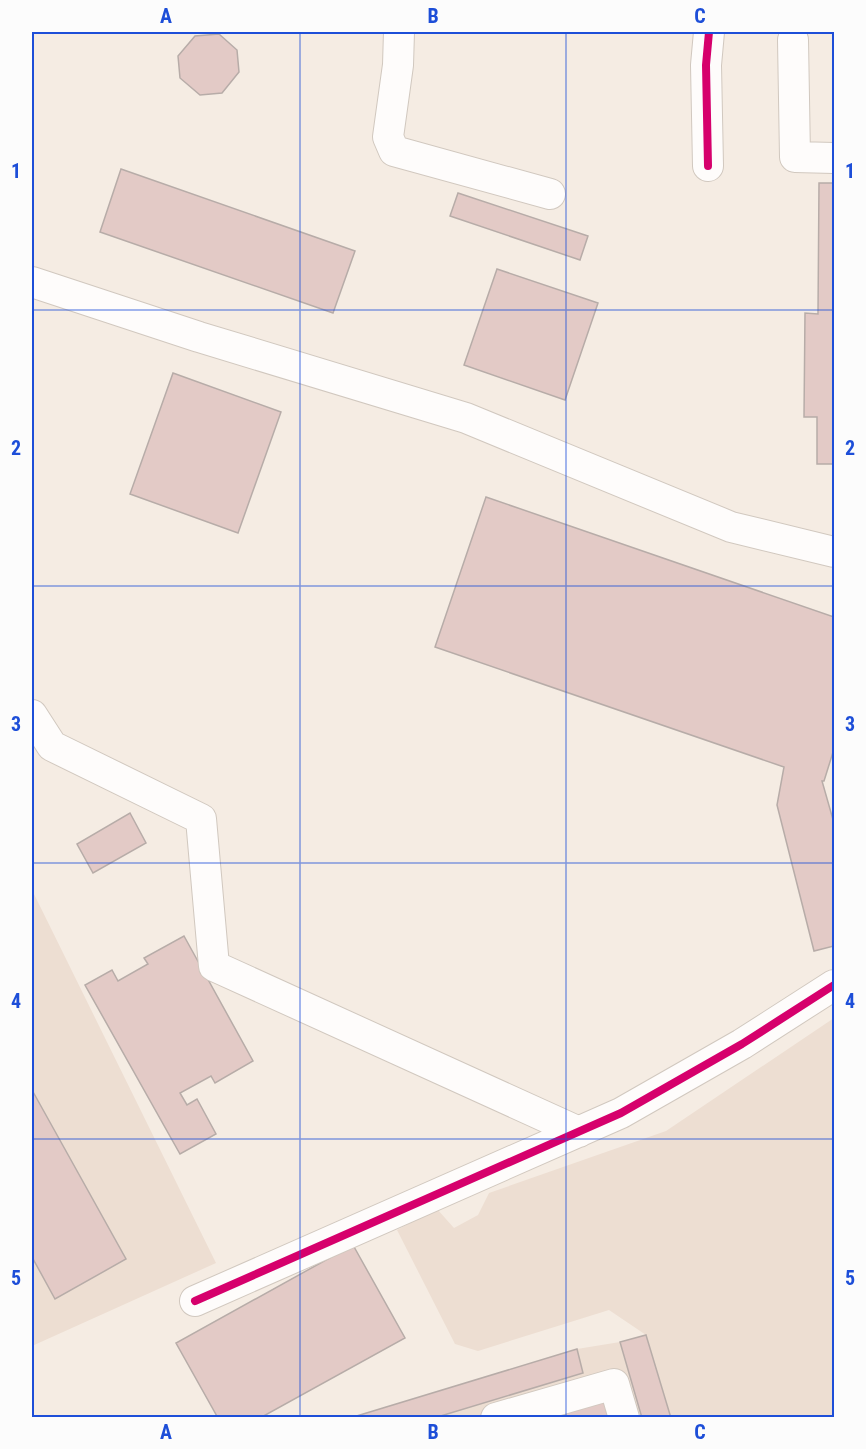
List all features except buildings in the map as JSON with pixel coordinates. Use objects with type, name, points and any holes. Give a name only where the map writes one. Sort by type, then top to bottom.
[{"type":"street","points":[[399,32],[398,65],[388,137],[394,150],[550,194]]},
{"type":"street","points":[[708,166],[706,65],[709,32]]},
{"type":"street","points":[[793,39],[795,158],[834,158]]},
{"type":"street","points":[[32,282],[199,337],[466,418],[731,527],[834,552]]},
{"type":"street","points":[[32,715],[52,746],[201,819],[214,966],[579,1132]]},
{"type":"street","points":[[195,1301],[621,1113],[732,1050],[834,986]]},
{"type":"street","points":[[496,1418],[614,1384],[624,1418]]},
{"type":"shaded area","points":[[32,890],[216,1263],[32,1346]]},
{"type":"shaded area","points":[[834,1018],[834,1417],[350,1418],[577,1349],[646,1335],[609,1310],[478,1351],[455,1344],[397,1230],[437,1209],[454,1228],[478,1215],[489,1193],[666,1131]]},
{"type":"cycle path","points":[[708,166],[706,65],[709,32]]},
{"type":"cycle path","points":[[195,1301],[621,1113],[742,1044],[834,985]]}]
